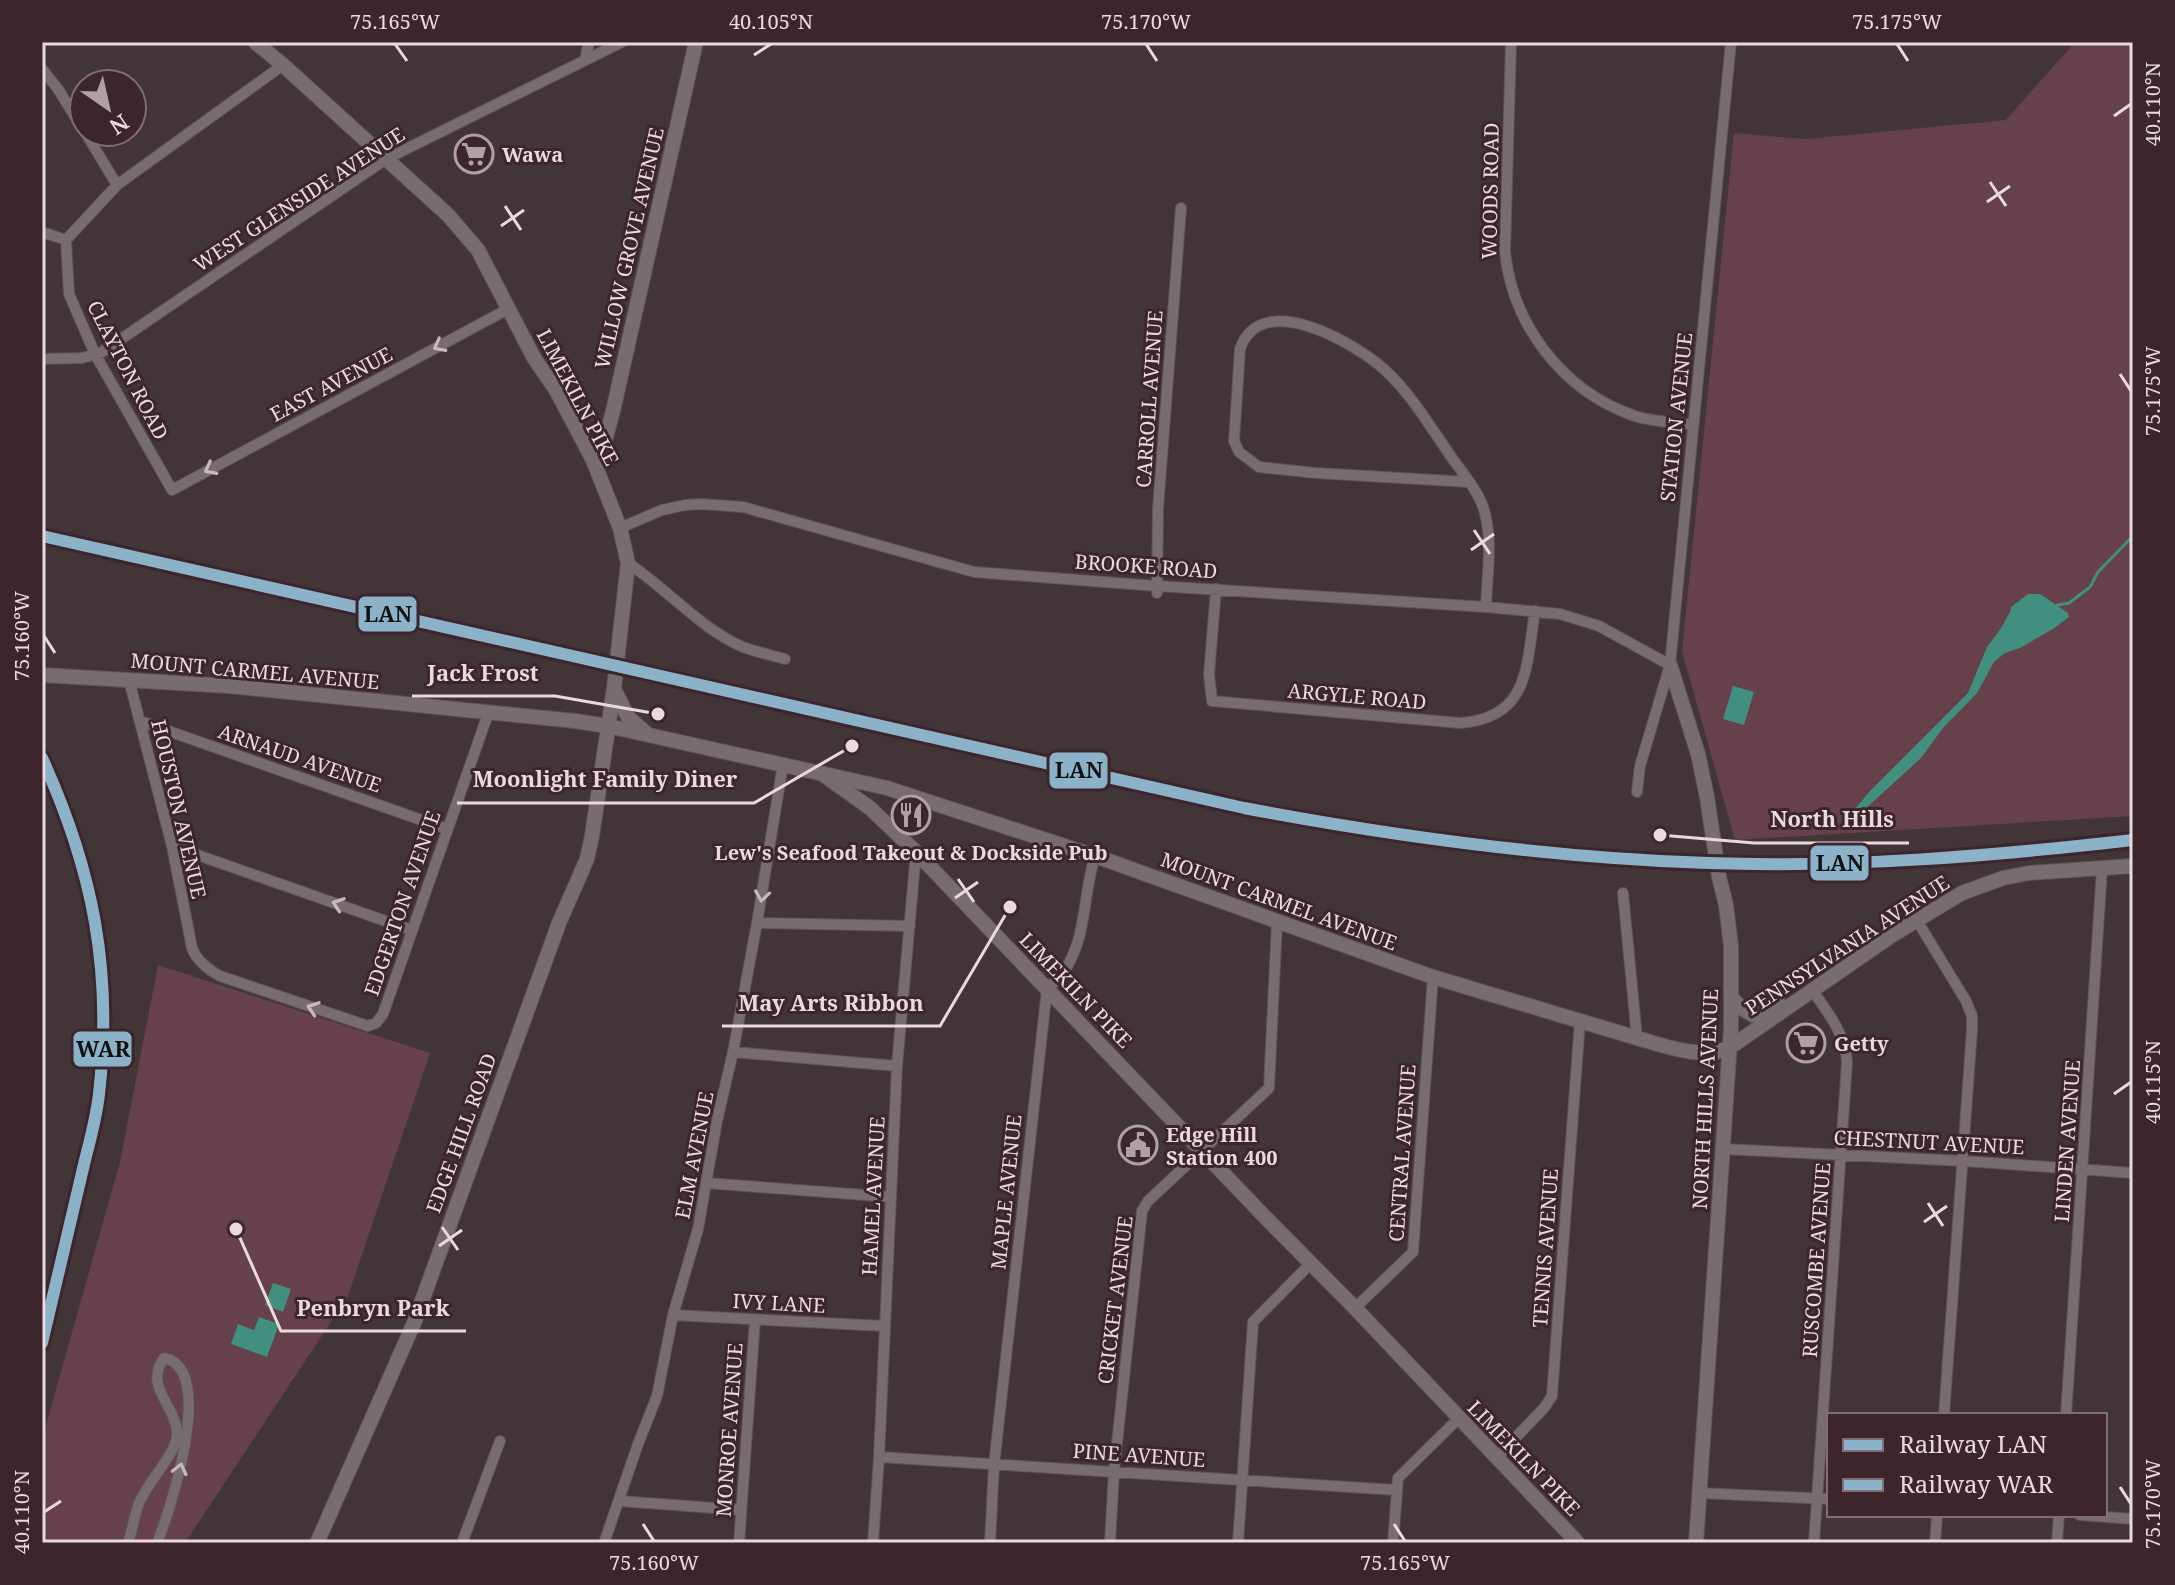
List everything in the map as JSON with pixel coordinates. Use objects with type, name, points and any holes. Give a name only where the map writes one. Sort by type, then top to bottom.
[{"type":"main road","name":"LIMEKILN PIKE","points":[[255,42],[448,215],[468,237],[593,460],[620,528],[628,563],[608,726],[819,772],[870,808],[916,852],[1578,1543]]},
{"type":"main road","name":"WILLOW GROVE AVENUE","points":[[593,460],[606,437],[613,411],[696,42]]},
{"type":"main road","name":"NORTH HILLS AVENUE","points":[[1670,665],[1694,738],[1707,797],[1731,946],[1732,998],[1696,1543]]},
{"type":"main road","name":"MOUNT CARMEL AVENUE","points":[[42,675],[229,686],[608,726]]},
{"type":"main road","points":[[614,686],[628,717],[650,736]]},
{"type":"main road","name":"EDGE HILL ROAD","points":[[317,1543],[414,1323],[559,923],[587,859],[608,726]]},
{"type":"main road","name":"MOUNT CARMEL AVENUE","points":[[819,772],[887,788],[1095,856],[1433,977],[1671,1047],[1704,1053],[1718,1053],[1729,1048]]},
{"type":"main road","name":"PENNSYLVANIA AVENUE","points":[[1729,1048],[1916,919],[1962,893],[2003,878],[2029,873],[2133,866]]},
{"type":"main road","points":[[1732,998],[1753,1015],[1762,1013],[1789,995],[1812,990]]},
{"type":"street","points":[[585,60],[589,42]]},
{"type":"street","name":"WEST GLENSIDE AVENUE","points":[[42,359],[82,358],[108,348],[386,159],[622,42]]},
{"type":"street","name":"WOODS ROAD","points":[[1511,42],[1505,251],[1509,280],[1521,311],[1538,343],[1565,373],[1588,392],[1635,416],[1693,425]]},
{"type":"street","name":"STATION AVENUE","points":[[1637,792],[1640,766],[1670,665],[1731,42]]},
{"type":"street","points":[[42,232],[66,240],[117,185],[283,65]]},
{"type":"street","points":[[42,69],[68,105]]},
{"type":"street","points":[[94,148],[117,185]]},
{"type":"street","name":"CARROLL AVENUE","points":[[1157,590],[1158,509],[1181,208]]},
{"type":"street","name":"CLAYTON ROAD","points":[[66,240],[69,294],[95,354],[172,490]]},
{"type":"street","name":"EAST AVENUE","points":[[172,490],[508,309]]},
{"type":"street","points":[[1469,482],[1259,467],[1239,452],[1234,441],[1240,349],[1244,339],[1261,323],[1269,321],[1298,324],[1326,333],[1383,368],[1409,396],[1469,482],[1481,502],[1488,526],[1486,607]]},
{"type":"street","name":"BROOKE ROAD","points":[[620,528],[662,510],[685,505],[743,507],[974,572],[1157,590],[1216,589],[1535,611],[1580,619],[1599,626],[1670,665]]},
{"type":"street","points":[[628,563],[711,629],[744,647],[785,659]]},
{"type":"street","name":"ARGYLE ROAD","points":[[1216,589],[1209,675],[1212,701],[1460,723],[1490,718],[1512,702],[1525,667],[1535,611]]},
{"type":"street","name":"HOUSTON AVENUE","points":[[129,680],[172,846],[195,957],[220,976],[360,1024],[368,1026],[376,1023],[383,1014]]},
{"type":"street","name":"EDGERTON AVENUE","points":[[383,1014],[488,714]]},
{"type":"street","name":"ARNAUD AVENUE","points":[[140,721],[447,829]]},
{"type":"street","name":"ELM AVENUE","points":[[604,1543],[657,1396],[673,1315],[698,1229],[757,923],[783,764]]},
{"type":"street","points":[[172,846],[411,930]]},
{"type":"street","name":"HAMEL AVENUE","points":[[873,1543],[897,1066],[916,852]]},
{"type":"street","name":"MAPLE AVENUE","points":[[990,1543],[994,1465],[1047,989],[1062,974],[1078,942],[1088,875],[1095,856]]},
{"type":"street","name":"LINDEN AVENUE","points":[[2066,1413],[2102,869]]},
{"type":"street","points":[[1623,893],[1637,1038]]},
{"type":"street","points":[[1916,919],[1972,1016],[1944,1413]]},
{"type":"street","name":"CRICKET AVENUE","points":[[1110,1543],[1114,1471],[1142,1211],[1148,1201],[1269,1088],[1277,922]]},
{"type":"street","points":[[757,923],[910,926]]},
{"type":"street","name":"CENTRAL AVENUE","points":[[1355,1308],[1413,1252],[1433,977]]},
{"type":"street","name":"RUSCOMBE AVENUE","points":[[1812,990],[1842,1036],[1847,1052],[1827,1413]]},
{"type":"street","name":"TENNIS AVENUE","points":[[1497,1457],[1552,1396],[1580,1021]]},
{"type":"street","points":[[733,1052],[897,1066]]},
{"type":"street","name":"CHESTNUT AVENUE","points":[[1723,1149],[2133,1173]]},
{"type":"street","points":[[706,1183],[891,1197]]},
{"type":"street","points":[[1238,1543],[1253,1322],[1310,1264]]},
{"type":"street","name":"IVY LANE","points":[[673,1315],[884,1326]]},
{"type":"street","name":"MONROE AVENUE","points":[[739,1543],[755,1320]]},
{"type":"street","points":[[128,1543],[138,1506],[176,1442],[174,1417],[161,1393],[156,1370],[164,1358],[178,1364],[186,1376],[187,1441],[173,1499],[157,1543]]},
{"type":"street","points":[[1393,1543],[1398,1478],[1459,1418]]},
{"type":"street","name":"RUSCOMBE AVENUE","points":[[1814,1543],[1823,1498],[1827,1422]]},
{"type":"street","points":[[462,1543],[500,1441]]},
{"type":"street","name":"PINE AVENUE","points":[[879,1457],[1397,1490]]},
{"type":"street","points":[[1700,1493],[1823,1498]]},
{"type":"street","points":[[620,1501],[741,1510]]},
{"type":"street","points":[[1935,1543],[1937,1517]]},
{"type":"street","points":[[2057,1543],[2059,1517]]},
{"type":"street","points":[[2106,1517],[2133,1519]]},
{"type":"shaded area","points":[[2075,42],[2133,42],[2133,816],[1735,840],[1682,651],[1734,133],[1805,139],[2006,120]]},
{"type":"shaded area","points":[[2028,594],[2040,594],[2068,613],[2069,617],[1994,662],[1977,693],[1943,728],[1921,758],[1853,820],[1855,809],[1870,791],[1968,693],[1987,647],[2011,607]]},
{"type":"shaded area","points":[[1733,686],[1754,692],[1744,725],[1723,719]]},
{"type":"shaded area","points":[[158,965],[430,1053],[348,1296],[185,1543],[42,1543],[42,1439],[120,1162]]},
{"type":"shaded area","points":[[273,1283],[291,1289],[283,1312],[265,1305]]},
{"type":"shaded area","points":[[259,1317],[279,1324],[267,1357],[231,1344],[238,1324],[254,1330]]},
{"type":"waterway","points":[[2057,605],[2069,603],[2090,587],[2098,572],[2133,536]]},
{"type":"rail line","name":"LAN","points":[[42,536],[1244,808],[1417,837],[1591,856],[1761,864],[1921,859],[2133,840]]},
{"type":"rail line","name":"WAR","points":[[42,758],[60,800],[86,881],[101,963],[103,1005],[103,1049],[96,1115],[42,1343]]},
{"type":"place","name":"Wawa","points":[[474,154]]},
{"type":"place","name":"Jack Frost","points":[[658,714]]},
{"type":"place","name":"Moonlight Family Diner","points":[[852,746]]},
{"type":"place","name":"Lew's Seafood Takeout & Dockside Pub","points":[[911,815]]},
{"type":"place","name":"North Hills","points":[[1660,835]]},
{"type":"place","name":"May Arts Ribbon","points":[[1010,907]]},
{"type":"place","name":"Getty","points":[[1806,1043]]},
{"type":"place","name":"Edge Hill Station 400","points":[[1138,1145]]},
{"type":"place","name":"Penbryn Park","points":[[236,1229]]}]
